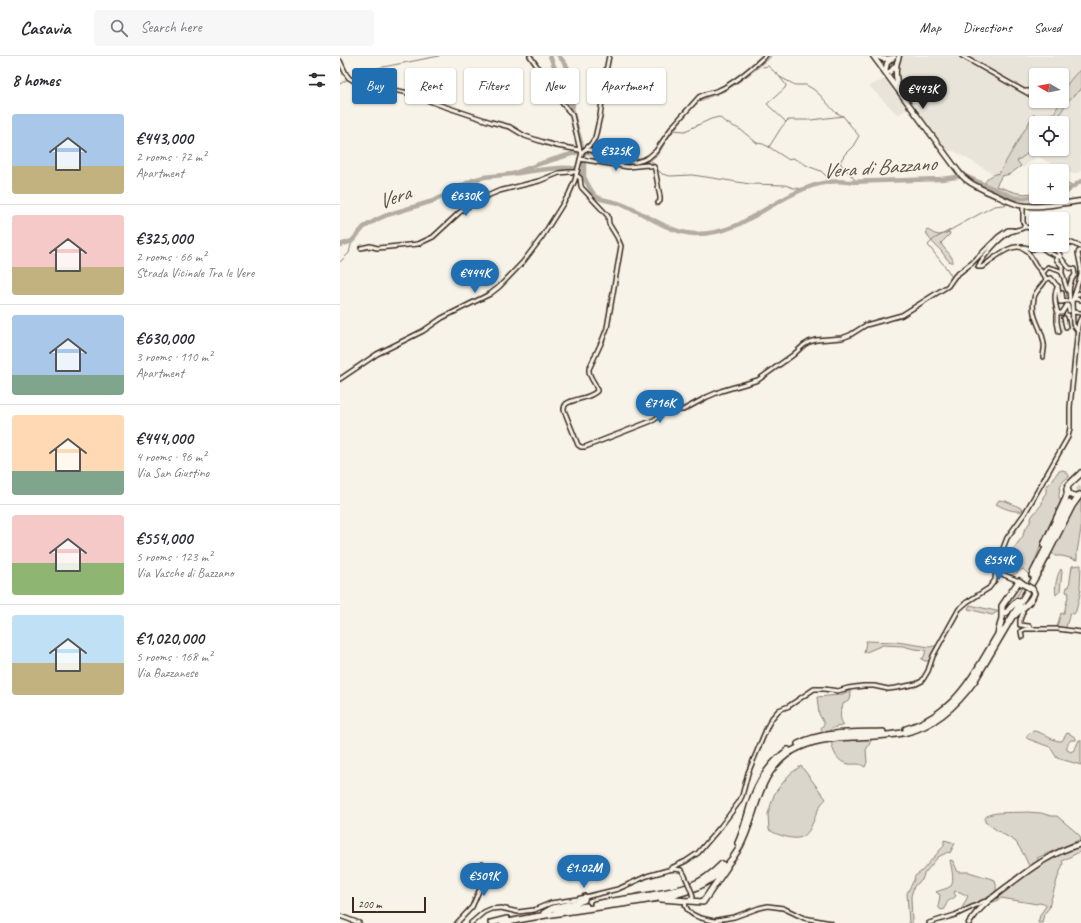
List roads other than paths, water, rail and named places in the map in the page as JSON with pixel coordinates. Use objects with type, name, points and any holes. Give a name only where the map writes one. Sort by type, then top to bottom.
[{"type":"highway","points":[[652,899],[679,900],[687,904],[702,902],[705,900],[722,876],[746,834],[764,781],[773,769],[792,752],[819,740],[888,735],[918,729],[940,718],[953,707],[975,680],[1010,620],[1066,498],[1068,484],[1077,481],[1081,473]]},
{"type":"highway","points":[[1068,491],[1073,496],[1080,495]]},
{"type":"highway","points":[[998,634],[1002,621],[1002,606],[1004,602],[1026,585],[1057,537],[1072,506],[1080,495]]},
{"type":"highway","points":[[1026,585],[1069,503]]},
{"type":"highway","points":[[1010,620],[1027,605],[1034,594],[1034,591],[1026,585]]},
{"type":"highway","points":[[1020,600],[1022,605],[1027,605]]},
{"type":"highway","points":[[1002,611],[1007,612],[1020,600]]},
{"type":"highway","points":[[491,923],[509,918],[544,912],[672,892],[702,881],[722,865],[734,850],[761,780],[771,766],[782,755],[791,748],[805,741],[819,737],[833,734],[888,732],[906,729],[937,715],[950,705],[962,692],[1020,600]]},
{"type":"highway","points":[[503,923],[681,893],[699,887],[712,878],[720,872],[735,854]]},
{"type":"highway","points":[[693,895],[695,900],[698,902]]},
{"type":"highway","points":[[544,912],[553,908],[581,902],[585,900],[585,897]]},
{"type":"main road","points":[[873,56],[962,176],[973,184],[1023,206],[1040,206],[1081,201]]},
{"type":"main road","points":[[876,56],[884,59],[894,57]]},
{"type":"main road","points":[[899,56],[896,78],[902,95]]},
{"type":"main road","points":[[885,72],[887,63],[894,57]]},
{"type":"main road","points":[[885,72],[888,73],[891,71],[897,62]]},
{"type":"main road","points":[[969,923],[980,908],[1036,864],[1062,851],[1081,844]]},
{"type":"street","points":[[340,379],[377,354],[423,331],[442,318],[484,297],[499,287],[523,262],[542,237],[569,194],[574,184],[582,159],[583,150],[572,115],[530,56]]},
{"type":"street","points":[[583,150],[594,140],[598,126],[609,56]]},
{"type":"street","points":[[340,62],[346,74],[354,81],[409,93],[440,105],[510,127],[525,136],[543,142],[557,146],[595,151],[604,158],[610,160],[636,162],[646,158],[656,151],[673,126],[699,97],[703,94],[720,90],[739,78],[765,56]]},
{"type":"street","points":[[962,56],[1029,94]]},
{"type":"street","points":[[1023,91],[1029,91]]},
{"type":"street","points":[[582,159],[628,167],[654,167],[660,200],[658,203]]},
{"type":"street","points":[[577,171],[582,188],[608,217],[609,224],[621,246],[607,328],[588,369],[590,376],[597,387],[597,391],[587,397],[566,404],[564,408],[578,445],[582,447],[654,420],[664,412],[670,410],[683,410],[706,397],[758,380],[809,342],[842,338],[866,325],[902,316],[948,286],[955,276],[972,263],[996,238],[1007,231],[1014,231]]},
{"type":"street","points":[[361,248],[370,246],[377,248],[418,244],[433,237],[460,212],[487,196],[499,191],[539,181],[559,173],[577,171]]},
{"type":"street","points":[[1023,206],[1023,222],[1025,227]]},
{"type":"street","points":[[1029,228],[1025,227],[1004,236],[978,268],[982,267],[1010,248],[1029,248]]},
{"type":"street","points":[[1069,242],[1081,247]]},
{"type":"street","points":[[1022,247],[1028,252],[1046,279]]},
{"type":"street","points":[[671,869],[697,854],[739,802],[748,773],[768,725],[779,710],[790,706],[814,689],[824,688],[838,691],[863,686],[896,688],[916,684],[922,681],[928,671],[933,656],[959,609],[989,588],[995,580],[996,569],[998,568],[1000,556],[1007,538],[1026,513],[1069,434],[1070,407],[1077,340],[1077,332],[1073,324],[1071,311],[1072,303],[1079,293],[1081,268],[1078,252],[1081,250]]},
{"type":"street","points":[[1047,252],[1061,258]]},
{"type":"street","points":[[1059,252],[1061,258],[1069,268],[1074,269],[1075,274],[1080,278]]},
{"type":"street","points":[[1057,257],[1057,260],[1062,266],[1062,273],[1068,292]]},
{"type":"street","points":[[1042,274],[1048,267],[1062,273]]},
{"type":"street","points":[[1075,274],[1068,292],[1068,306],[1071,311],[1081,313]]},
{"type":"street","points":[[1046,279],[1051,278],[1058,286],[1059,301],[1062,302]]},
{"type":"street","points":[[1043,357],[1045,345],[1034,317],[1033,307],[1034,296],[1046,279]]},
{"type":"street","points":[[1058,286],[1065,284]]},
{"type":"street","points":[[1058,286],[1056,290],[1055,302],[1058,313],[1057,322],[1059,332]]},
{"type":"street","points":[[1062,302],[1061,293],[1068,292]]},
{"type":"street","points":[[1079,293],[1075,299],[1081,300]]},
{"type":"street","points":[[1062,302],[1068,301],[1072,303]]},
{"type":"street","points":[[1066,327],[1063,316],[1068,301]]},
{"type":"street","points":[[1058,313],[1063,316]]},
{"type":"street","points":[[1076,330],[1081,318]]},
{"type":"street","points":[[998,568],[998,572],[1000,574],[1026,585]]},
{"type":"street","points":[[1023,612],[1020,620],[1020,626],[1029,626],[1032,629]]},
{"type":"street","points":[[1022,637],[1022,630],[1032,629],[1058,629],[1081,632]]},
{"type":"street","points":[[457,923],[472,907],[478,891],[484,884],[482,864]]},
{"type":"street","points":[[471,923],[485,912],[494,908],[519,912],[536,909],[551,903],[576,900],[618,889],[650,875],[671,869],[682,871],[688,883],[693,895],[692,899],[687,904],[690,911],[696,916],[721,923]]},
{"type":"street","points":[[928,923],[953,916],[988,901]]},
{"type":"street","points":[[715,922],[717,919],[734,917],[768,906],[783,908],[804,918],[831,923]]},
{"type":"street","points":[[340,916],[359,923]]},
{"type":"waterway","points":[[351,78],[356,74],[368,70],[439,56]]},
{"type":"waterway","points":[[550,56],[572,111],[582,146]]},
{"type":"waterway","points":[[559,56],[568,69],[573,81],[574,94],[572,110]]},
{"type":"waterway","name":"Vera","points":[[694,104],[697,101],[720,91],[735,82],[769,56]]},
{"type":"waterway","points":[[763,67],[768,66],[786,85],[785,88],[767,104],[786,122],[769,147]]},
{"type":"waterway","points":[[780,77],[795,85],[806,85],[813,89],[835,112],[843,116]]},
{"type":"waterway","points":[[340,84],[348,79]]},
{"type":"waterway","points":[[786,122],[788,120],[811,120],[843,116],[859,136],[840,162],[857,182]]},
{"type":"waterway","name":"Vera","points":[[585,152],[594,153],[602,160],[608,162],[631,164],[643,163],[655,155],[664,140],[682,117]]},
{"type":"waterway","points":[[672,130],[685,131],[719,117],[725,122],[741,130],[757,143],[769,147],[789,160],[793,158],[821,171],[830,183]]},
{"type":"waterway","name":"Vera","points":[[340,245],[352,241],[364,227],[378,219],[433,201],[473,180],[484,177],[512,174],[578,152]]},
{"type":"waterway","points":[[584,156],[584,176]]},
{"type":"waterway","points":[[650,159],[654,165]]},
{"type":"waterway","name":"Vera di Bazzano","points":[[512,174],[553,168],[576,169],[582,173],[591,190],[597,197],[630,208],[676,230],[696,234],[711,233],[730,228],[786,197],[810,187],[835,181],[847,182],[941,179],[965,176],[1015,198],[1029,197]]},
{"type":"waterway","points":[[656,168],[662,174],[670,176],[692,175],[750,184],[785,185],[805,189]]},
{"type":"waterway","name":"Vera di Bazzano","points":[[1069,189],[1081,181]]},
{"type":"waterway","name":"Vera di Bazzano","points":[[1014,201],[1018,198]]},
{"type":"waterway","points":[[951,276],[928,245],[934,239],[994,206],[1010,203]]},
{"type":"waterway","points":[[340,262],[349,253],[352,241]]},
{"type":"tunnel","points":[[1069,503],[1081,487]]}]
